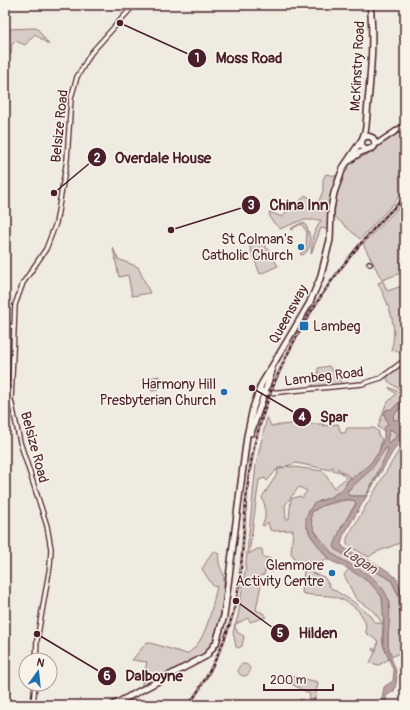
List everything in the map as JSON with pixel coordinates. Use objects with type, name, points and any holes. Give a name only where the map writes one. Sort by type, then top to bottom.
[{"type":"highway","name":"McKinstry Road","points":[[362,139],[366,128],[371,50],[370,5]]},
{"type":"highway","name":"McKinstry Road","points":[[366,128],[371,138]]},
{"type":"highway","points":[[346,163],[366,150],[370,150],[375,145],[371,138],[362,139],[362,148],[366,150]]},
{"type":"highway","name":"Queensway","points":[[113,705],[193,664],[210,653],[220,630],[245,456],[261,392],[276,360],[309,304],[320,279],[330,240],[331,209],[334,192],[339,176],[362,139]]},
{"type":"main road","points":[[375,145],[405,125]]},
{"type":"main road","points":[[371,138],[382,139]]},
{"type":"street","name":"Belsize Road","points":[[36,652],[37,640],[50,566],[51,549],[47,526],[20,442],[12,404],[15,305],[20,289],[46,249],[56,224],[66,164],[72,98],[77,77],[91,53],[134,5]]},
{"type":"street","points":[[5,325],[14,327]]},
{"type":"street","name":"Lambeg Road","points":[[261,392],[333,388],[362,384],[381,378],[405,360]]},
{"type":"street","points":[[33,705],[35,692]]},
{"type":"shaded area","points":[[37,28],[49,45],[35,34],[25,45],[16,41],[12,44],[11,54],[5,59],[5,29]]},
{"type":"shaded area","points":[[405,128],[405,191],[360,239],[334,216],[336,195],[341,178],[352,161],[374,152],[381,144]]},
{"type":"shaded area","points":[[326,174],[336,176],[330,201],[330,230],[321,228],[311,254],[313,235],[321,220],[302,220],[280,229],[271,220],[269,212],[282,217],[289,209],[296,206],[305,195],[318,203],[323,191],[323,179]]},
{"type":"shaded area","points":[[405,201],[405,282],[401,273],[382,280],[363,244]]},
{"type":"shaded area","points":[[301,223],[304,223],[310,236],[310,245],[306,253],[302,255],[300,254],[306,249],[307,232],[301,224],[293,228],[293,230],[291,229]]},
{"type":"shaded area","points":[[261,239],[267,249],[273,253],[273,258],[278,266],[260,274],[249,245],[253,243],[252,242]]},
{"type":"shaded area","points":[[113,248],[118,259],[138,267],[150,293],[132,296],[128,275],[119,277]]},
{"type":"shaded area","points":[[383,281],[387,291],[405,285],[405,356],[402,356],[398,351],[391,350],[394,333],[393,324],[389,307],[378,283]]},
{"type":"shaded area","points":[[405,362],[405,397],[392,409],[386,410],[384,414],[388,424],[384,431],[378,427],[386,404],[396,394],[389,387],[398,392],[400,390],[388,381],[387,377]]},
{"type":"shaded area","points":[[329,366],[342,383],[340,386],[313,388],[311,375],[318,374],[318,368]]},
{"type":"shaded area","points":[[159,376],[159,390],[152,391],[149,378]]},
{"type":"shaded area","points":[[405,403],[404,424],[394,420],[393,416]]},
{"type":"shaded area","points":[[267,417],[271,426],[311,422],[311,424],[324,424],[324,426],[338,424],[341,433],[345,433],[347,428],[374,428],[379,432],[378,435],[382,439],[379,452],[369,465],[348,480],[343,489],[331,497],[319,501],[309,510],[306,525],[311,536],[329,560],[322,560],[323,564],[301,567],[291,553],[293,530],[270,530],[268,522],[264,526],[262,525],[265,519],[265,506],[262,497],[278,473],[277,470],[285,467],[278,468],[267,481],[265,478],[259,480],[249,554],[257,549],[262,549],[263,557],[271,559],[269,566],[272,572],[265,570],[264,575],[259,576],[258,583],[261,584],[256,610],[263,613],[266,617],[250,622],[248,618],[235,624],[238,616],[245,572],[256,465]],"holes":[[[296,463],[341,472],[346,478],[334,488],[323,471],[286,466]],[[299,487],[307,491],[302,498],[300,496],[291,499],[289,519],[286,519],[285,505]]]},
{"type":"shaded area","points":[[390,429],[399,435],[388,443],[387,440]]},
{"type":"shaded area","points":[[405,440],[403,449],[405,458],[405,541],[374,553],[369,557],[347,545],[347,538]]},
{"type":"shaded area","points":[[386,448],[388,449],[387,453],[366,496],[349,496],[347,492]]},
{"type":"shaded area","points":[[346,500],[353,500],[356,503],[341,528],[336,550],[391,580],[398,594],[404,650],[392,657],[388,645],[388,599],[367,575],[334,555],[312,527],[311,513],[321,506]]},
{"type":"shaded area","points":[[213,551],[219,554],[219,562],[224,580],[218,628],[212,645],[208,651],[194,661],[141,688],[147,662],[132,660],[147,642],[187,654],[194,648],[204,633],[217,587],[213,586],[202,569]]},
{"type":"shaded area","points":[[312,569],[312,573],[324,577],[331,588],[369,614],[374,622],[383,624],[382,639],[389,659],[379,665],[370,663],[378,641],[366,633],[364,619],[356,608],[344,600],[330,596],[302,593],[304,571]]},
{"type":"shaded area","points":[[349,569],[368,581],[380,593],[384,609],[383,624],[373,611],[356,599],[344,575]]},
{"type":"shaded area","points":[[235,626],[238,633],[244,636],[242,646],[238,648],[236,647],[233,632]]},
{"type":"shaded area","points":[[242,664],[246,664],[250,670],[246,676],[242,676],[238,672],[238,668]]},
{"type":"shaded area","points":[[291,676],[318,682],[315,699],[305,702],[306,705],[298,702],[300,699],[306,701],[309,699],[310,694],[290,683]]},
{"type":"water","name":"Lagan","points":[[405,397],[405,403],[393,416],[394,420],[405,423],[405,431],[343,536],[341,544],[344,548],[371,561],[391,573],[399,583],[404,612],[405,649],[398,594],[391,580],[336,550],[334,546],[341,528],[356,504],[355,501],[338,500],[320,507],[311,513],[312,525],[318,537],[331,553],[363,571],[375,580],[381,586],[388,598],[390,611],[388,644],[397,677],[394,691],[386,696],[387,705],[381,705],[384,687],[393,681],[394,672],[383,644],[384,624],[382,597],[370,583],[349,569],[329,560],[311,536],[306,525],[306,517],[313,504],[331,497],[343,489],[348,480],[369,465],[379,452],[384,437],[384,428],[388,424],[384,414],[386,410],[392,409]],"holes":[[[390,429],[399,435],[389,443],[387,440]],[[386,448],[388,449],[387,453],[366,496],[349,496],[347,491],[371,470]]]},
{"type":"waterway","points":[[337,468],[351,478]]},
{"type":"railway","points":[[189,705],[215,660],[229,628],[234,611],[240,577],[249,474],[257,435],[269,396],[285,359],[304,323],[326,289],[350,256],[405,197]]},
{"type":"place","name":"Moss Road","points":[[120,23]]},
{"type":"place","name":"Overdale House","points":[[54,193]]},
{"type":"place","name":"China Inn","points":[[171,230]]},
{"type":"place","name":"St Colman's Catholic Church","points":[[301,247]]},
{"type":"place","name":"Lambeg","points":[[304,326]]},
{"type":"place","name":"Spar","points":[[252,388]]},
{"type":"place","name":"Harmony Hill Presbyterian Church","points":[[224,392]]},
{"type":"place","name":"Glenmore Activity Centre","points":[[332,573]]},
{"type":"place","name":"Hilden","points":[[236,601]]},
{"type":"place","name":"Dalboyne","points":[[37,634]]}]
